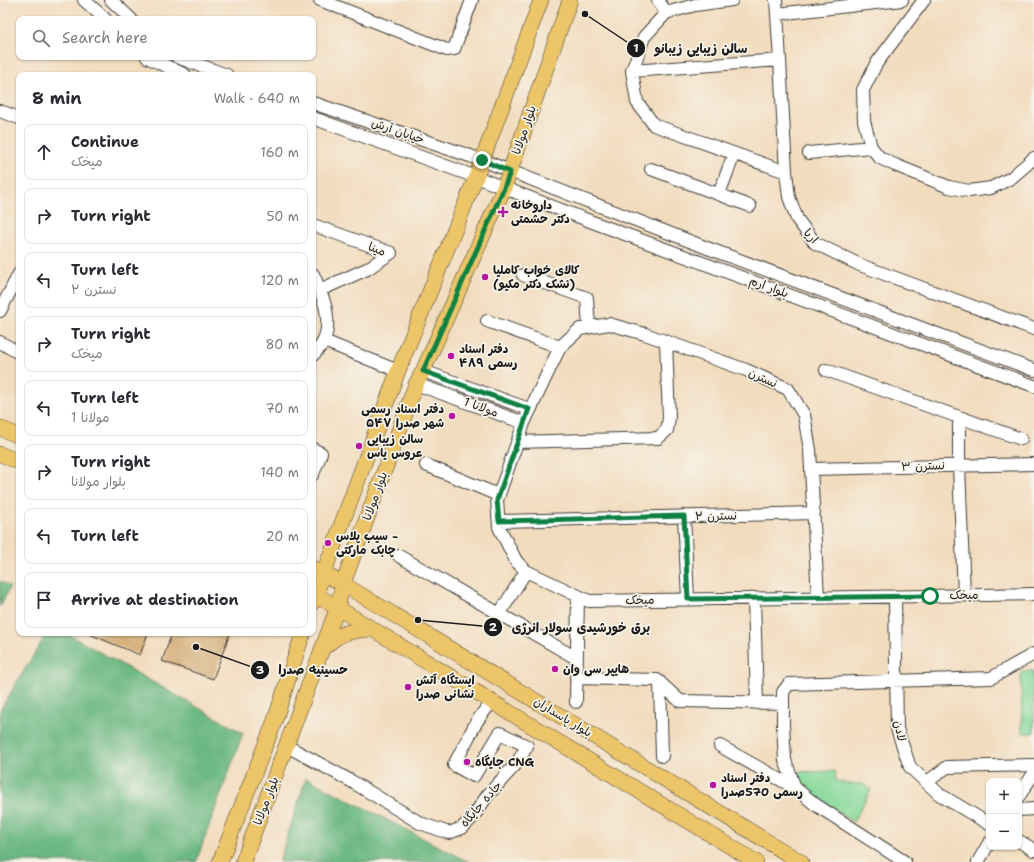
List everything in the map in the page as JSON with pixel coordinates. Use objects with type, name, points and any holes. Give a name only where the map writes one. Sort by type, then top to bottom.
[{"type":"main road","name":"بلوار مولانا","points":[[316,586],[319,570],[476,177],[541,0]]},
{"type":"main road","name":"بلوار مولانا","points":[[243,862],[337,609],[343,584],[416,384],[504,188],[570,0]]},
{"type":"main road","points":[[0,428],[16,435]]},
{"type":"main road","points":[[0,454],[16,461]]},
{"type":"main road","name":"بلوار پاسداران","points":[[319,570],[800,862]]},
{"type":"main road","name":"بلوار پاسداران","points":[[316,598],[492,701],[756,862]]},
{"type":"main road","points":[[322,649],[337,636],[357,630],[371,629]]},
{"type":"main road","name":"بلوار مولانا","points":[[220,862],[275,720],[302,636]]},
{"type":"main road","points":[[738,851],[750,831]]},
{"type":"street","points":[[84,0],[102,16]]},
{"type":"street","points":[[111,0],[128,16]]},
{"type":"street","points":[[320,0],[447,50],[454,49],[472,0]]},
{"type":"street","points":[[658,0],[666,13]]},
{"type":"street","points":[[732,0],[695,5],[666,13],[644,37],[632,71],[637,102],[654,125],[786,172]]},
{"type":"street","name":"اریا","points":[[776,0],[786,172],[789,197],[797,219],[815,243],[860,265],[1034,329]]},
{"type":"street","points":[[777,14],[902,0]]},
{"type":"street","points":[[924,0],[876,64],[863,90],[864,121],[870,148],[880,158],[895,165],[949,187],[969,191],[991,188],[1011,178],[1034,158]]},
{"type":"street","points":[[153,60],[179,72]]},
{"type":"street","points":[[185,60],[219,72]]},
{"type":"street","points":[[632,71],[780,60]]},
{"type":"street","name":"خیابان آرش","points":[[316,104],[482,160],[510,172]]},
{"type":"street","points":[[319,120],[330,108]]},
{"type":"street","points":[[0,111],[16,117]]},
{"type":"street","name":"خیابان آرش","points":[[319,120],[504,188]]},
{"type":"street","points":[[809,153],[870,148]]},
{"type":"street","points":[[719,194],[734,154]]},
{"type":"street","points":[[651,169],[750,206]]},
{"type":"street","name":"بلوار ارم","points":[[510,172],[812,288],[1034,370]]},
{"type":"street","name":"بلوار ارم","points":[[504,188],[1034,386]]},
{"type":"street","name":"مینا","points":[[316,226],[391,253],[367,268],[320,290]]},
{"type":"street","points":[[523,275],[587,298],[585,328]]},
{"type":"street","points":[[0,310],[16,280]]},
{"type":"street","points":[[316,281],[328,320],[324,341],[316,351]]},
{"type":"street","points":[[487,321],[560,347]]},
{"type":"street","name":"نسترن","points":[[585,328],[609,324],[746,370],[788,389],[804,414],[810,450],[818,597]]},
{"type":"street","name":"میخک","points":[[585,328],[560,347],[529,409],[498,495],[499,527],[516,561],[526,571],[589,601],[1034,594]]},
{"type":"street","points":[[324,341],[398,371]]},
{"type":"street","points":[[0,342],[16,351]]},
{"type":"street","points":[[516,442],[658,438],[667,430],[669,418],[666,342]]},
{"type":"street","points":[[826,370],[1020,439]]},
{"type":"street","name":"مولانا 1","points":[[423,371],[529,409]]},
{"type":"street","name":"مولانا 1","points":[[416,384],[524,423]]},
{"type":"street","points":[[959,417],[958,465],[964,595]]},
{"type":"street","points":[[316,450],[321,453],[316,466]]},
{"type":"street","name":"نسترن ۳","points":[[811,469],[1034,464]]},
{"type":"street","points":[[426,465],[498,495]]},
{"type":"street","name":"نسترن ۲","points":[[499,521],[814,513]]},
{"type":"street","points":[[684,516],[688,599]]},
{"type":"street","points":[[399,556],[576,658]]},
{"type":"street","points":[[500,613],[526,571]]},
{"type":"street","points":[[576,702],[578,596]]},
{"type":"street","name":"لادن","points":[[895,597],[897,729],[910,767],[939,794],[986,822]]},
{"type":"street","points":[[754,598],[757,703]]},
{"type":"street","points":[[795,788],[785,760],[782,726],[783,692],[789,684],[991,678],[1034,654]]},
{"type":"street","points":[[576,678],[657,680],[680,701],[783,704]]},
{"type":"street","points":[[660,682],[662,756]]},
{"type":"street","name":"جاده جایگاه","points":[[286,746],[351,781],[420,823],[449,833],[462,828],[473,817],[487,796],[516,763],[527,746],[500,732],[474,776],[454,765],[477,721],[492,701]]},
{"type":"street","points":[[720,746],[795,788],[816,805],[905,862]]},
{"type":"street","points":[[926,782],[947,767],[1034,765]]},
{"type":"street","points":[[1022,791],[1034,773]]},
{"type":"street","points":[[1022,810],[1034,809]]},
{"type":"street","points":[[1022,843],[1034,850]]},
{"type":"street","points":[[978,862],[986,848]]},
{"type":"green space","points":[[0,581],[10,587],[0,607]]},
{"type":"green space","points":[[45,636],[71,636],[243,733],[196,862],[0,862],[0,710]]},
{"type":"green space","points":[[1021,671],[1034,671],[1034,733],[1022,733]]},
{"type":"green space","points":[[835,771],[836,781],[851,784],[863,784],[871,790],[853,822],[835,811],[803,787],[799,772]]},
{"type":"green space","points":[[306,778],[469,862],[279,862]]},
{"type":"building","points":[[94,636],[147,636],[140,655]]},
{"type":"building","points":[[171,636],[229,636],[213,679],[162,661]]},
{"type":"place","name":"سالن‌ زیبایی زیبانو","points":[[585,14]]},
{"type":"place","name":"داروخانه دکتر حشمتی","points":[[503,212]]},
{"type":"place","name":"کالای خواب کاملیا (تشک دکتر مکیو)","points":[[485,277]]},
{"type":"place","name":"دفتر اسناد رسمی ۴۸۹","points":[[451,356]]},
{"type":"place","name":"دفتر اسناد رسمی ۵۴۷ شهر صدرا","points":[[452,416]]},
{"type":"place","name":"سالن زیبایی عروس یاس","points":[[359,446]]},
{"type":"place","name":"سیب پلاس - چابک مارکتی","points":[[328,543]]},
{"type":"place","name":"برق خورشیدی سولار انرژی","points":[[418,620]]},
{"type":"place","name":"حسینیه صدرا","points":[[196,647]]},
{"type":"place","name":"هایپر سی وان","points":[[555,669]]},
{"type":"place","name":"ایستگاه آتش نشانی صدرا","points":[[408,687]]},
{"type":"place","name":"جایگاه CNG","points":[[467,762]]},
{"type":"place","name":"دفتر اسناد رسمی 570صدرا","points":[[713,785]]},
{"type":"route","points":[[482,160],[510,172],[423,371],[529,409],[516,442],[497,500],[499,521],[684,516],[688,599],[930,596]]}]
